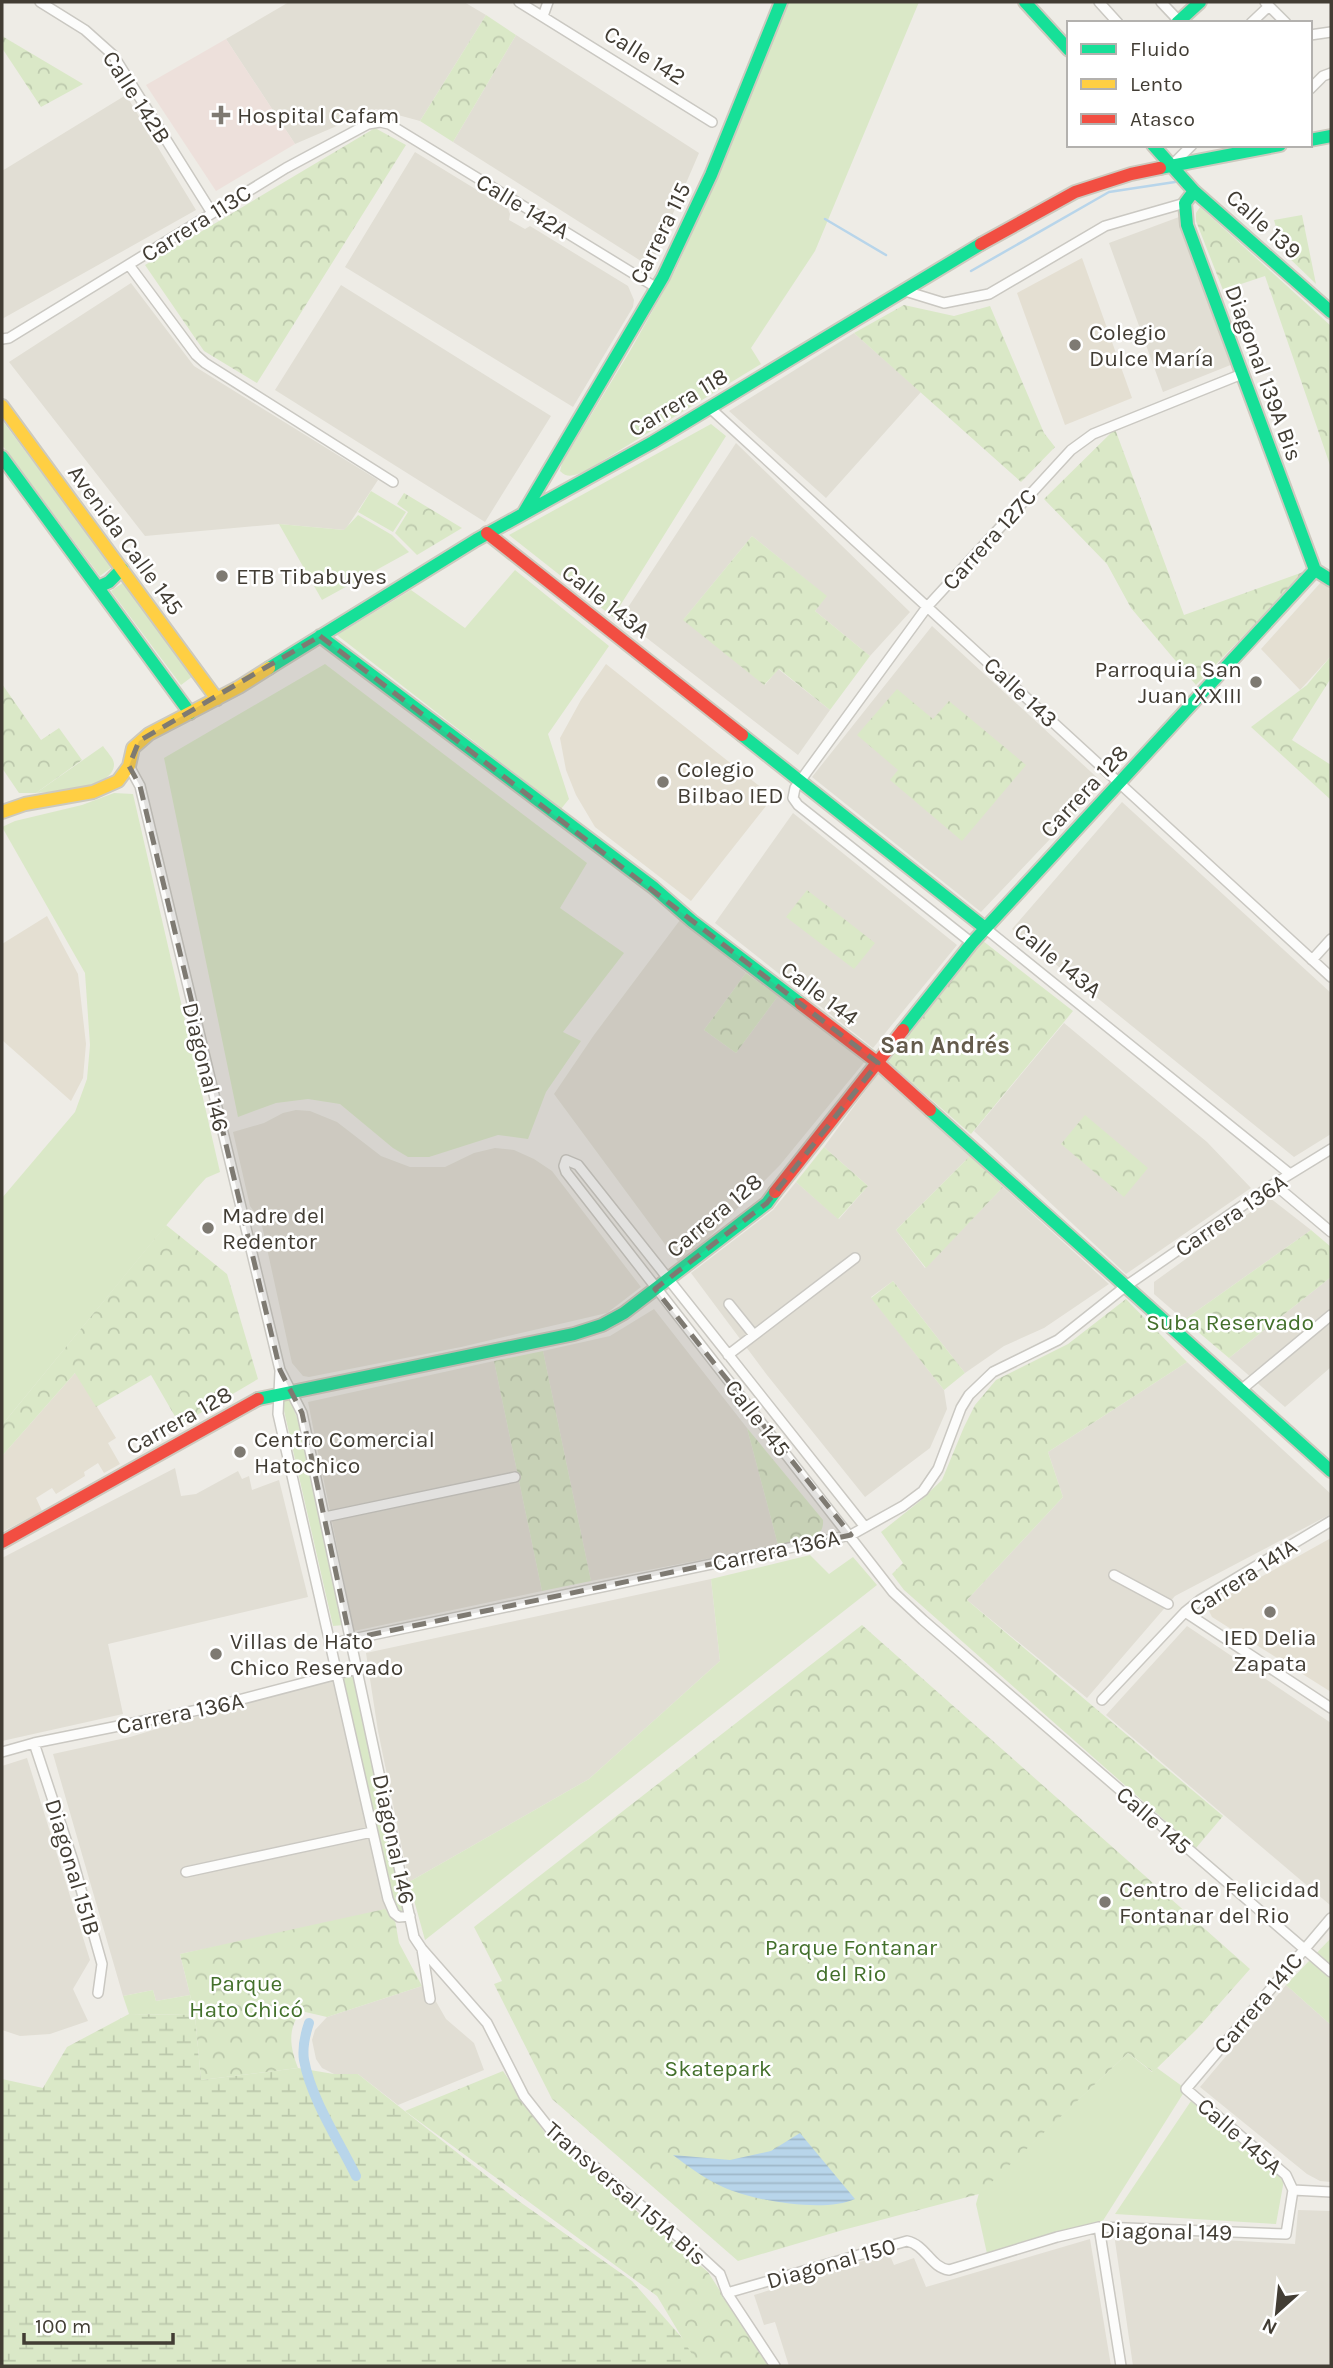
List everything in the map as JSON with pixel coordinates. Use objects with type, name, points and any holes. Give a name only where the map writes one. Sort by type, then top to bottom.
[{"type":"street","name":"Calle 142B","points":[[40,2],[85,30],[113,55],[212,213]]},
{"type":"street","name":"Calle 142","points":[[519,2],[712,121]]},
{"type":"street","points":[[543,16],[548,2]]},
{"type":"street","name":"Carrera 115","points":[[523,514],[677,251],[712,173],[781,2]]},
{"type":"street","points":[[1025,2],[1067,48]]},
{"type":"street","points":[[1100,2],[1116,21]]},
{"type":"street","points":[[1161,2],[1177,21]]},
{"type":"street","points":[[1179,21],[1200,2]]},
{"type":"street","points":[[1253,21],[1267,4],[1284,21]]},
{"type":"street","points":[[1312,35],[1331,32]]},
{"type":"street","points":[[1312,87],[1323,76],[1331,73]]},
{"type":"street","name":"Carrera 113C","points":[[2,348],[5,338],[286,168],[369,124],[389,124]]},
{"type":"street","name":"Calle 142A","points":[[389,124],[657,288]]},
{"type":"street","points":[[1312,140],[1331,136]]},
{"type":"street","name":"Calle 139","points":[[1155,147],[1194,191],[1331,312]]},
{"type":"street","points":[[1171,166],[1190,147]]},
{"type":"street","name":"Carrera 118","points":[[216,699],[487,533],[710,408],[994,236],[1075,191],[1131,174],[1264,147]]},
{"type":"street","points":[[905,291],[944,303],[989,294],[1105,226],[1185,203],[1194,191]]},
{"type":"street","name":"Diagonal 139A Bis","points":[[1185,203],[1187,225],[1315,570]]},
{"type":"street","points":[[129,265],[195,355],[393,482]]},
{"type":"street","name":"Carrera 127C","points":[[799,780],[927,607],[1071,450],[1082,440],[1242,374]]},
{"type":"street","name":"Avenida Calle 145","points":[[2,406],[216,699]]},
{"type":"street","name":"Calle 143","points":[[710,408],[1331,977]]},
{"type":"street","points":[[2,457],[190,713]]},
{"type":"street","points":[[549,470],[554,483],[567,489]]},
{"type":"street","name":"Calle 143A","points":[[487,533],[1290,1174]]},
{"type":"street","points":[[98,587],[109,582],[122,569]]},
{"type":"street","points":[[1315,570],[1331,580]]},
{"type":"street","name":"Carrera 128","points":[[2,1542],[255,1402],[278,1394],[494,1352],[591,1329],[613,1320],[656,1289],[767,1203],[972,943],[1315,570]]},
{"type":"street","name":"Calle 144","points":[[320,636],[653,887],[692,921],[878,1063],[1331,1471]]},
{"type":"street","points":[[2,812],[25,804],[78,796],[118,781],[129,766],[131,755],[139,741],[216,699]]},
{"type":"street","name":"Diagonal 146","points":[[129,766],[140,786],[280,1370],[302,1413],[410,1916],[399,1917],[390,1905],[372,1832],[278,1414],[280,1370]]},
{"type":"street","points":[[799,780],[793,793],[798,805],[972,943]]},
{"type":"street","points":[[1312,960],[1331,939]]},
{"type":"street","name":"Carrera 136A","points":[[329,1643],[851,1535],[914,1499],[931,1481],[961,1408],[980,1383],[1003,1366],[1058,1340],[1126,1286],[1274,1184],[1331,1149]]},
{"type":"street","name":"Calle 145","points":[[865,1527],[578,1164],[566,1160],[566,1172],[894,1592],[1331,1972]]},
{"type":"street","points":[[1274,1184],[1331,1232]]},
{"type":"street","points":[[728,1355],[855,1258]]},
{"type":"street","points":[[729,1304],[754,1335]]},
{"type":"street","points":[[1241,1390],[1331,1315]]},
{"type":"street","points":[[325,1517],[515,1477]]},
{"type":"street","name":"Carrera 141A","points":[[1102,1700],[1185,1612],[1210,1593],[1331,1521]]},
{"type":"street","points":[[1114,1575],[1168,1604]]},
{"type":"street","points":[[1185,1612],[1331,1708]]},
{"type":"street","name":"Carrera 136A","points":[[2,1752],[34,1743],[208,1708],[357,1669]]},
{"type":"street","name":"Diagonal 151B","points":[[34,1743],[73,1861],[102,1964],[98,1993]]},
{"type":"street","points":[[186,1872],[372,1832]]},
{"type":"street","name":"Transversal 151A Bis","points":[[410,1916],[414,1937],[422,1950],[487,2023],[524,2096],[542,2120],[720,2274],[727,2293],[775,2366]]},
{"type":"street","name":"Carrera 141C","points":[[1186,2089],[1331,1918]]},
{"type":"street","points":[[422,1950],[430,1999]]},
{"type":"street","name":"Calle 145A","points":[[1186,2089],[1280,2168],[1293,2190],[1331,2192]]},
{"type":"street","name":"Diagonal 149","points":[[930,2259],[940,2269],[949,2270],[1099,2227],[1286,2234],[1293,2190]]},
{"type":"street","points":[[1099,2227],[1121,2366]]},
{"type":"street","name":"Diagonal 150","points":[[727,2293],[907,2241],[920,2248],[930,2259]]},
{"type":"highlighted area","points":[[320,636],[878,1063],[767,1203],[655,1289],[851,1535],[350,1639],[302,1413],[280,1370],[140,786],[129,766],[139,741]]},
{"type":"shaded area","points":[[289,2],[464,2],[486,15],[420,121],[376,109],[295,144],[226,39]]},
{"type":"shaded area","points":[[516,35],[699,153],[653,260],[641,261],[453,142]]},
{"type":"shaded area","name":"Hospital Cafam","points":[[226,39],[295,144],[216,191],[146,85]]},
{"type":"shaded area","points":[[126,95],[196,210],[2,319],[2,171]]},
{"type":"shaded area","points":[[415,152],[508,209],[509,220],[525,229],[530,226],[628,286],[634,300],[633,307],[573,407],[345,267]]},
{"type":"shaded area","points":[[1179,217],[1233,364],[1163,392],[1109,243]]},
{"type":"shaded area","name":"Colegio Dulce María","points":[[1082,258],[1132,398],[1065,425],[1017,293]]},
{"type":"shaded area","points":[[131,283],[194,366],[378,480],[345,530],[279,524],[145,536],[9,362]]},
{"type":"shaded area","points":[[341,285],[551,416],[485,522],[275,390]]},
{"type":"shaded area","points":[[854,333],[921,392],[826,498],[729,411]]},
{"type":"shaded area","points":[[736,443],[910,612],[870,656],[815,611],[826,596],[752,536],[684,619],[765,685],[778,669],[830,710],[798,755],[621,618]]},
{"type":"shaded area","points":[[1322,581],[1331,587],[1331,656],[1300,690],[1261,649]]},
{"type":"shaded area","points":[[932,626],[1103,783],[981,912],[812,777]]},
{"type":"shaded area","name":"Colegio Bilbao IED","points":[[606,664],[773,797],[691,901],[595,827],[576,795],[566,770],[560,738],[581,700]]},
{"type":"shaded area","points":[[1122,802],[1331,993],[1331,1134],[1294,1157],[1012,929]]},
{"type":"shaded area","points":[[793,813],[957,945],[873,1048],[715,923]]},
{"type":"shaded area","points":[[47,916],[78,974],[86,1044],[83,1078],[71,1101],[2,1040],[2,944]]},
{"type":"shaded area","points":[[680,920],[746,973],[704,1030],[736,1053],[778,996],[866,1060],[780,1165],[681,1266],[554,1094],[594,1035]]},
{"type":"shaded area","points":[[1064,1023],[1207,1142],[1251,1188],[1126,1274],[974,1131]]},
{"type":"shaded area","points":[[880,1071],[970,1156],[896,1230],[925,1268],[1003,1187],[1109,1284],[1044,1328],[1004,1346],[965,1373],[893,1281],[871,1297],[944,1390],[947,1409],[930,1448],[865,1497],[767,1375],[691,1273],[773,1210],[796,1182],[839,1219],[868,1186],[824,1147]]},
{"type":"shaded area","points":[[296,1110],[310,1111],[337,1122],[381,1156],[410,1167],[445,1167],[474,1153],[495,1148],[514,1150],[534,1159],[552,1171],[641,1287],[607,1313],[461,1347],[303,1376],[292,1363],[261,1221],[250,1206],[233,1132]]},
{"type":"shaded area","points":[[1270,1198],[1311,1230],[1184,1320],[1154,1294],[1154,1282]]},
{"type":"shaded area","points":[[1331,1277],[1331,1367],[1285,1407],[1229,1358]]},
{"type":"shaded area","points":[[654,1309],[747,1428],[778,1545],[591,1581],[543,1351],[610,1336]]},
{"type":"shaded area","points":[[494,1361],[542,1591],[354,1631],[308,1402]]},
{"type":"shaded area","points":[[1187,1362],[1331,1494],[1331,1514],[1175,1596],[1087,1698],[967,1600],[1063,1497],[1048,1452]]},
{"type":"shaded area","points":[[76,1372],[116,1438],[108,1443],[120,1464],[104,1473],[98,1463],[84,1472],[85,1476],[56,1494],[52,1488],[36,1498],[42,1511],[2,1532],[2,1456]]},
{"type":"shaded area","points":[[175,1468],[181,1496],[196,1494],[238,1471],[242,1479],[249,1476],[252,1490],[279,1480],[308,1597],[108,1644],[123,1714],[2,1741],[2,1558]]},
{"type":"shaded area","name":"IED Delia Zapata","points":[[1331,1538],[1331,1692],[1212,1617],[1207,1607]]},
{"type":"shaded area","points":[[711,1579],[720,1661],[589,1779],[409,1882],[378,1731],[366,1653]]},
{"type":"shaded area","points":[[1187,1626],[1331,1723],[1330,1905],[1106,1715]]},
{"type":"shaded area","points":[[336,1675],[387,1912],[180,1954],[190,1995],[156,2001],[153,1990],[123,1996],[53,1754],[130,1737]]},
{"type":"shaded area","points":[[27,1758],[90,1960],[73,1989],[88,2021],[50,2034],[20,2036],[2,2030],[2,1766]]},
{"type":"shaded area","points":[[1286,1985],[1331,2025],[1331,2182],[1320,2181],[1307,2174],[1200,2087]]},
{"type":"shaded area","points":[[422,1986],[428,2000],[434,1998],[446,2019],[474,2043],[484,2070],[398,2105],[358,2074],[334,2074],[322,2068],[316,2059],[312,2040],[315,2030],[327,2017]]},
{"type":"shaded area","points":[[1298,2210],[1331,2211],[1331,2366],[1133,2366],[1114,2234],[1295,2244]]},
{"type":"shaded area","points":[[1090,2239],[1111,2366],[789,2366],[775,2322],[764,2325],[754,2295],[889,2253],[894,2265],[914,2258],[926,2287]]},
{"type":"green space","points":[[788,2],[919,2],[815,251],[751,348],[761,364],[584,472],[566,475],[560,471],[562,463],[676,269]]},
{"type":"green space","points":[[486,15],[516,35],[453,142],[420,121]]},
{"type":"green space","points":[[2,36],[83,84],[41,107],[2,48]]},
{"type":"green space","points":[[375,128],[406,145],[257,383],[204,351],[145,265]]},
{"type":"green space","points":[[1200,207],[1331,326],[1331,468],[1265,276],[1223,290],[1196,221],[1196,213]]},
{"type":"green space","points":[[1302,215],[1316,284],[1283,252],[1274,220]]},
{"type":"green space","points":[[904,305],[954,316],[990,306],[1044,433],[1055,447],[1021,482],[854,333]]},
{"type":"green space","points":[[2,420],[112,567],[100,576],[2,445]]},
{"type":"green space","points":[[711,424],[726,436],[613,617],[509,535]]},
{"type":"green space","points":[[1115,429],[1184,615],[1306,571],[1196,685],[1131,608],[1107,564],[1044,499]]},
{"type":"green space","points":[[371,491],[406,512],[393,532],[358,512]]},
{"type":"green space","points":[[404,493],[462,528],[417,555],[395,533],[408,512],[397,504]]},
{"type":"green space","points":[[358,515],[392,535],[409,552],[322,600],[279,524],[344,530]]},
{"type":"green space","points":[[752,536],[827,596],[815,611],[870,656],[830,710],[779,669],[764,685],[683,620]]},
{"type":"green space","points":[[515,570],[609,646],[548,734],[569,799],[561,809],[337,635],[411,590],[465,628]]},
{"type":"green space","points":[[124,582],[193,676],[181,685],[111,591]]},
{"type":"green space","points":[[1331,656],[1331,678],[1292,740],[1331,765],[1331,800],[1251,727],[1307,685]]},
{"type":"green space","points":[[325,664],[587,863],[560,908],[624,953],[563,1032],[581,1041],[546,1092],[528,1139],[498,1135],[429,1157],[408,1157],[393,1148],[340,1104],[308,1099],[276,1103],[238,1117],[164,758]]},
{"type":"green space","points":[[2,684],[41,740],[59,728],[82,760],[36,793],[19,793],[2,768]]},
{"type":"green space","points":[[897,689],[933,719],[949,701],[1026,765],[962,841],[890,780],[898,770],[857,735]]},
{"type":"green space","points":[[103,746],[114,764],[112,772],[104,779],[81,788],[36,793]]},
{"type":"green space","points":[[114,793],[133,794],[220,1172],[206,1178],[196,1189],[2,1425],[2,1198],[75,1112],[87,1079],[90,1045],[85,973],[2,827],[15,821],[82,805]]},
{"type":"green space","points":[[807,890],[875,943],[854,969],[786,917]]},
{"type":"green space","points":[[983,941],[1073,1011],[971,1134],[888,1062]]},
{"type":"green space","points":[[746,973],[778,996],[736,1053],[704,1030]]},
{"type":"green space","points":[[1085,1115],[1148,1168],[1124,1197],[1061,1144]]},
{"type":"green space","points":[[824,1147],[868,1186],[838,1219],[796,1182]]},
{"type":"green space","points":[[970,1156],[1003,1187],[926,1268],[896,1230]]},
{"type":"green space","points":[[166,1225],[227,1274],[258,1379],[180,1425],[151,1375],[96,1407],[75,1373],[2,1456],[2,1425]]},
{"type":"green space","name":"Suba Reservado","points":[[1311,1230],[1331,1247],[1331,1277],[1229,1358],[1184,1320]]},
{"type":"green space","points":[[893,1281],[965,1373],[944,1390],[871,1298]]},
{"type":"green space","points":[[1126,1299],[1187,1362],[1048,1452],[1063,1497],[967,1600],[1223,1816],[1196,1848],[904,1590],[892,1574],[903,1563],[881,1532],[942,1480],[975,1405],[996,1380],[1068,1344]]},
{"type":"green space","points":[[543,1351],[591,1581],[542,1591],[494,1361]]},
{"type":"green space","points":[[290,1399],[300,1426],[344,1625],[333,1626],[282,1402]]},
{"type":"green space","points":[[747,1428],[823,1520],[822,1528],[814,1537],[778,1545]]},
{"type":"green space","points":[[810,1555],[829,1574],[853,1557],[877,1585],[425,1940],[409,1882],[589,1779],[720,1661],[711,1579]]},
{"type":"green space","name":"Parque Fontanar del Rio","points":[[862,1625],[1250,1969],[1197,2029],[1153,2072],[1128,2053],[979,2194],[738,2261],[552,2099],[494,1984],[502,1981],[474,1927]]},
{"type":"green space","points":[[351,1674],[405,1909],[399,1913],[395,1908],[343,1681],[344,1676]]},
{"type":"green space","name":"Parque Hato Chicó","points":[[385,1909],[395,1920],[399,1943],[422,1986],[327,2017],[301,2011],[291,2039],[298,2068],[201,2080],[195,2015],[180,1954]]},
{"type":"green space","points":[[1331,1938],[1331,2025],[1286,1985]]},
{"type":"green space","points":[[153,1990],[156,2001],[190,1995],[195,2015],[129,2014],[123,1996]]},
{"type":"green space","points":[[129,2014],[195,2015],[201,2080],[298,2068],[334,2074],[358,2074],[513,2197],[632,2281],[707,2366],[2,2366],[2,2079],[43,2088],[67,2047]]},
{"type":"green space","points":[[1128,2053],[1152,2072],[1157,2068],[1186,2089],[1099,2227],[988,2258],[976,2204],[979,2193]]},
{"type":"green space","points":[[503,2071],[545,2133],[708,2272],[768,2366],[699,2366],[657,2296],[405,2111]]},
{"type":"green space","points":[[1191,2101],[1284,2180],[1276,2224],[1115,2214]]},
{"type":"water","points":[[800,2133],[855,2199],[842,2203],[808,2205],[752,2197],[716,2184],[673,2155],[730,2160],[771,2151]]},
{"type":"waterway","points":[[971,271],[1109,192],[1175,182]]},
{"type":"waterway","points":[[825,219],[886,255]]},
{"type":"waterway","points":[[309,2023],[303,2050],[308,2075],[319,2105],[356,2176]]},
{"type":"traffic: fast","points":[[523,514],[663,277],[711,175],[781,2]]},
{"type":"traffic: fast","points":[[1025,2],[1067,48]]},
{"type":"traffic: fast","points":[[1179,21],[1200,2]]},
{"type":"traffic: fast","points":[[1312,140],[1331,136]]},
{"type":"traffic: fast","points":[[1155,147],[1194,191],[1331,312]]},
{"type":"traffic: fast","points":[[1160,168],[1270,147]]},
{"type":"traffic: fast","points":[[1194,191],[1185,203],[1187,225],[1315,570]]},
{"type":"traffic: fast","points":[[269,668],[476,540],[653,442],[981,244]]},
{"type":"traffic: fast","points":[[2,457],[190,713]]},
{"type":"traffic: fast","points":[[98,587],[109,582],[122,569]]},
{"type":"traffic: fast","points":[[1315,570],[1331,580]]},
{"type":"traffic: fast","points":[[903,1030],[972,943],[1315,570]]},
{"type":"traffic: fast","points":[[320,636],[653,887],[692,921],[801,1004]]},
{"type":"traffic: fast","points":[[742,735],[985,928]]},
{"type":"traffic: fast","points":[[930,1110],[1331,1471]]},
{"type":"traffic: fast","points":[[258,1399],[574,1334],[602,1325],[624,1313],[767,1203],[775,1192]]},
{"type":"traffic: slow","points":[[2,406],[217,699]]},
{"type":"traffic: slow","points":[[2,812],[25,804],[93,792],[118,781],[129,766],[133,748],[149,734],[239,687],[269,668]]},
{"type":"traffic: jam","points":[[981,244],[1075,192],[1131,174],[1160,168]]},
{"type":"traffic: jam","points":[[487,533],[742,735]]},
{"type":"traffic: jam","points":[[801,1004],[878,1063],[930,1110]]},
{"type":"traffic: jam","points":[[775,1192],[903,1030]]},
{"type":"traffic: jam","points":[[2,1542],[258,1399]]},
{"type":"place","name":"Hospital Cafam","points":[[221,115]]},
{"type":"place","name":"Colegio Dulce María","points":[[1075,345]]},
{"type":"place","name":"ETB Tibabuyes","points":[[222,576]]},
{"type":"place","name":"Parroquia San Juan XXIII","points":[[1256,682]]},
{"type":"place","name":"Colegio Bilbao IED","points":[[663,782]]},
{"type":"place","name":"Madre del Redentor","points":[[208,1228]]},
{"type":"place","name":"Centro Comercial Hatochico","points":[[240,1452]]},
{"type":"place","name":"IED Delia Zapata","points":[[1270,1612]]},
{"type":"place","name":"Villas de Hato Chico Reservado","points":[[216,1654]]},
{"type":"place","name":"Centro de Felicidad Fontanar del Rio","points":[[1105,1902]]},
{"type":"district","name":"San Andrés","points":[[945,1045]]},
{"type":"park label","name":"Skatepark","points":[[718,2068]]}]
